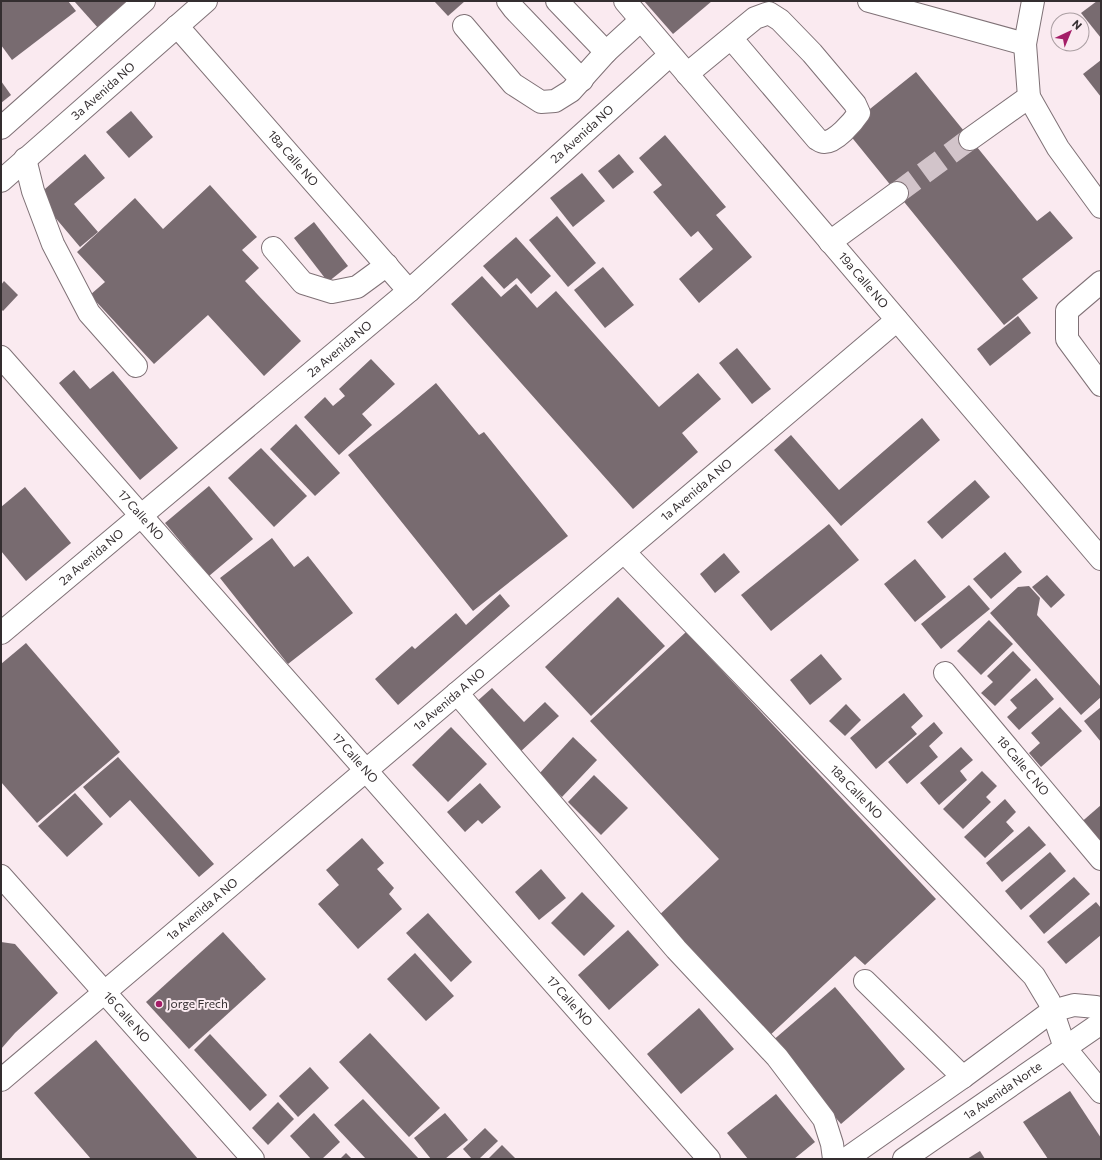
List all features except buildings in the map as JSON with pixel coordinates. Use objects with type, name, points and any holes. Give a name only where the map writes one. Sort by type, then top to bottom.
[{"type":"street","points":[[1,128],[144,1]]},
{"type":"street","name":"3a Avenida NO","points":[[1,181],[206,1]]},
{"type":"street","points":[[508,1],[582,80]]},
{"type":"street","points":[[557,1],[606,52]]},
{"type":"street","name":"19a Calle NO","points":[[624,1],[1101,559]]},
{"type":"street","points":[[869,1],[1025,44]]},
{"type":"street","points":[[1033,1],[1025,44],[1029,97],[1058,148],[1101,207]]},
{"type":"street","points":[[687,74],[755,18],[769,14],[780,20],[812,53],[845,92],[859,113],[854,120],[833,140],[824,142],[817,139],[731,38]]},
{"type":"street","points":[[464,26],[513,84],[541,102],[555,101],[571,91],[606,52],[641,20]]},
{"type":"street","name":"18a Calle NO","points":[[177,26],[409,290]]},
{"type":"street","name":"2a Avenida NO","points":[[1,634],[409,290],[670,55]]},
{"type":"street","points":[[970,139],[1029,97]]},
{"type":"street","points":[[25,160],[33,191],[54,244],[89,313],[136,366]]},
{"type":"street","points":[[830,242],[897,193]]},
{"type":"street","points":[[273,248],[303,283],[332,292],[357,288],[386,265]]},
{"type":"street","points":[[1101,282],[1068,311],[1067,332],[1067,339],[1101,385]]},
{"type":"street","name":"1a Avenida A NO","points":[[1,1080],[897,320]]},
{"type":"street","name":"17 Calle NO","points":[[1,357],[709,1159]]},
{"type":"street","name":"18a Calle NO","points":[[624,552],[1034,976],[1050,1001],[1052,1012],[1065,1048],[1101,1092]]},
{"type":"street","name":"18 Calle C NO","points":[[945,673],[1101,859]]},
{"type":"street","points":[[457,693],[676,949],[777,1057],[824,1119],[832,1144],[834,1159]]},
{"type":"street","name":"16 Calle NO","points":[[1,876],[253,1159]]},
{"type":"street","points":[[865,981],[963,1077]]},
{"type":"street","points":[[846,1159],[963,1077],[1052,1012],[1074,1005],[1096,1007],[1101,1010]]},
{"type":"street","name":"1a Avenida Norte","points":[[906,1158],[1101,1023]]},
{"type":"street","points":[[943,1091],[962,1119]]},
{"type":"street","points":[[889,1129],[906,1158]]},
{"type":"tunnel","points":[[897,193],[970,139]]},
{"type":"place","name":"Jorge Frech","points":[[159,1004]]}]
